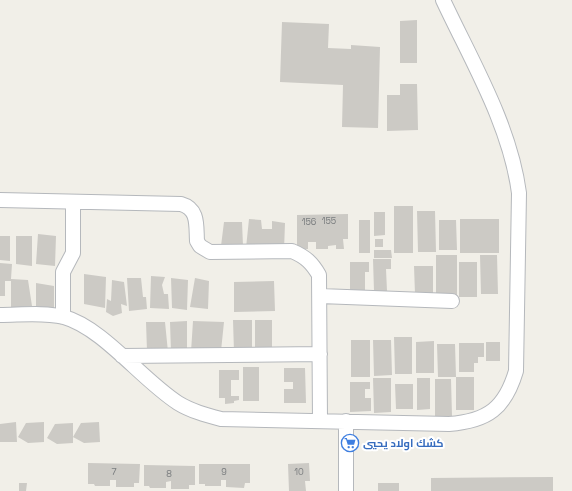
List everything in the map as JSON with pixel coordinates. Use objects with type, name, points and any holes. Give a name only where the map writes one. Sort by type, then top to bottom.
[{"type":"street","points":[[0,315],[40,315],[63,317],[80,324],[96,334],[161,391],[179,404],[199,413],[221,419],[243,421],[346,421],[449,424],[468,423],[485,416],[500,404],[511,389],[516,371],[519,193],[516,166],[501,123],[443,0]]},
{"type":"street","points":[[0,200],[187,205],[195,215],[196,241],[204,250],[210,252],[292,251],[304,256],[313,264],[319,275],[320,421]]},
{"type":"street","points":[[63,317],[63,272],[73,253],[73,202]]},
{"type":"street","points":[[320,296],[452,300]]},
{"type":"street","points":[[122,356],[320,354]]},
{"type":"street","points":[[346,421],[346,491]]},
{"type":"building","points":[[417,20],[417,63],[400,63],[400,21]]},
{"type":"building","points":[[282,22],[329,24],[328,48],[351,49],[351,45],[380,47],[378,128],[342,127],[343,85],[280,82]]},
{"type":"building","points":[[400,84],[417,84],[418,130],[387,131],[387,95],[400,95]]},
{"type":"building","points":[[394,206],[413,206],[413,253],[394,253]]},
{"type":"building","points":[[417,211],[435,211],[436,252],[418,252]]},
{"type":"building","points":[[374,212],[385,212],[385,235],[374,236]]},
{"type":"building","points":[[348,214],[348,239],[343,239],[344,249],[336,249],[336,245],[328,246],[328,249],[316,249],[316,242],[308,242],[308,249],[297,250],[297,215]]},
{"type":"building","points":[[249,219],[261,220],[262,229],[272,229],[272,221],[285,223],[284,250],[246,248]]},
{"type":"building","points":[[460,219],[499,219],[499,253],[460,253]]},
{"type":"building","points":[[359,220],[370,220],[370,253],[359,253]]},
{"type":"building","points":[[439,220],[456,220],[457,250],[439,250]]},
{"type":"building","points":[[224,222],[242,222],[243,246],[221,246]]},
{"type":"building","points":[[38,234],[56,236],[55,266],[36,264]]},
{"type":"building","points":[[0,236],[10,236],[10,261],[0,260]]},
{"type":"building","points":[[16,236],[32,236],[32,266],[16,264]]},
{"type":"building","points":[[375,239],[383,239],[383,247],[375,247]]},
{"type":"building","points":[[374,250],[391,250],[392,258],[374,258]]},
{"type":"building","points":[[436,255],[457,255],[457,295],[436,295]]},
{"type":"building","points":[[480,255],[497,255],[498,294],[481,294]]},
{"type":"building","points":[[373,259],[391,259],[391,269],[386,269],[387,291],[374,291]]},
{"type":"building","points":[[350,262],[369,262],[369,272],[365,272],[365,293],[350,293]]},
{"type":"building","points":[[459,262],[477,262],[477,297],[459,297]]},
{"type":"building","points":[[0,263],[12,264],[11,279],[28,280],[32,306],[11,308],[11,281],[5,281],[5,296],[0,296]]},
{"type":"building","points":[[414,266],[433,266],[433,293],[415,294]]},
{"type":"building","points":[[84,274],[106,277],[105,308],[84,304]]},
{"type":"building","points":[[151,276],[165,277],[162,285],[164,294],[168,294],[169,309],[150,308]]},
{"type":"building","points":[[127,278],[141,278],[143,297],[146,297],[147,309],[129,311]]},
{"type":"building","points":[[171,278],[188,280],[187,310],[172,308]]},
{"type":"building","points":[[195,278],[209,281],[208,309],[190,307]]},
{"type":"building","points":[[112,280],[124,282],[127,306],[121,304],[122,313],[113,316],[106,312],[107,299],[111,301]]},
{"type":"building","points":[[274,281],[275,311],[234,312],[234,282]]},
{"type":"building","points":[[36,283],[54,286],[54,311],[36,308]]},
{"type":"building","points":[[233,320],[252,320],[252,352],[234,352]]},
{"type":"building","points":[[255,320],[272,320],[272,352],[255,353]]},
{"type":"building","points":[[187,321],[187,351],[171,352],[170,322]]},
{"type":"building","points":[[193,321],[224,322],[221,351],[191,352]]},
{"type":"building","points":[[146,322],[165,322],[168,352],[147,351]]},
{"type":"building","points":[[394,337],[412,337],[412,374],[395,374]]},
{"type":"building","points":[[351,340],[370,340],[370,377],[351,377]]},
{"type":"building","points":[[373,340],[391,340],[392,375],[374,376]]},
{"type":"building","points":[[434,341],[434,373],[416,373],[416,342]]},
{"type":"building","points":[[486,342],[500,342],[500,361],[486,361]]},
{"type":"building","points":[[459,343],[484,343],[484,357],[478,357],[478,363],[474,363],[474,372],[459,372]]},
{"type":"building","points":[[437,344],[455,344],[456,377],[438,377]]},
{"type":"building","points":[[243,367],[259,367],[259,401],[243,401]]},
{"type":"building","points":[[284,368],[305,368],[306,403],[284,403],[284,389],[293,389],[293,382],[284,382]]},
{"type":"building","points":[[219,370],[239,370],[239,380],[231,380],[231,396],[239,396],[239,400],[234,401],[234,403],[225,404],[225,398],[219,398]]},
{"type":"building","points":[[456,377],[474,377],[474,410],[456,410]]},
{"type":"building","points":[[373,378],[391,378],[391,412],[374,413]]},
{"type":"building","points":[[417,378],[430,378],[430,409],[417,410]]},
{"type":"building","points":[[435,379],[451,379],[452,416],[435,416]]},
{"type":"building","points":[[350,382],[370,382],[370,389],[365,389],[365,398],[371,398],[371,411],[350,412]]},
{"type":"building","points":[[395,384],[413,384],[413,409],[396,409]]},
{"type":"building","points":[[16,422],[17,442],[0,442],[0,424]]},
{"type":"building","points":[[44,422],[44,442],[28,443],[18,437],[26,423]]},
{"type":"building","points":[[99,422],[100,442],[84,443],[73,437],[81,423]]},
{"type":"building","points":[[73,423],[73,443],[57,444],[47,438],[55,424]]},
{"type":"building","points":[[88,463],[140,464],[139,483],[134,483],[134,487],[116,487],[116,480],[110,480],[110,486],[95,486],[94,484],[88,484]]},
{"type":"building","points":[[309,463],[310,481],[305,481],[306,491],[289,491],[288,464]]},
{"type":"building","points":[[199,464],[250,464],[250,483],[245,483],[244,488],[226,487],[226,480],[221,480],[221,486],[205,486],[205,484],[199,484]]},
{"type":"building","points":[[144,465],[195,466],[195,485],[189,485],[189,489],[171,489],[171,481],[166,482],[166,488],[150,488],[149,486],[144,486]]},
{"type":"building","points":[[553,477],[553,491],[431,491],[431,478]]},
{"type":"building","points":[[19,483],[27,483],[26,491],[19,491]]},
{"type":"building","points":[[378,483],[399,483],[399,491],[378,491]]},
{"type":"place","name":"كشك اولاد يحيي","points":[[350,443]]}]
